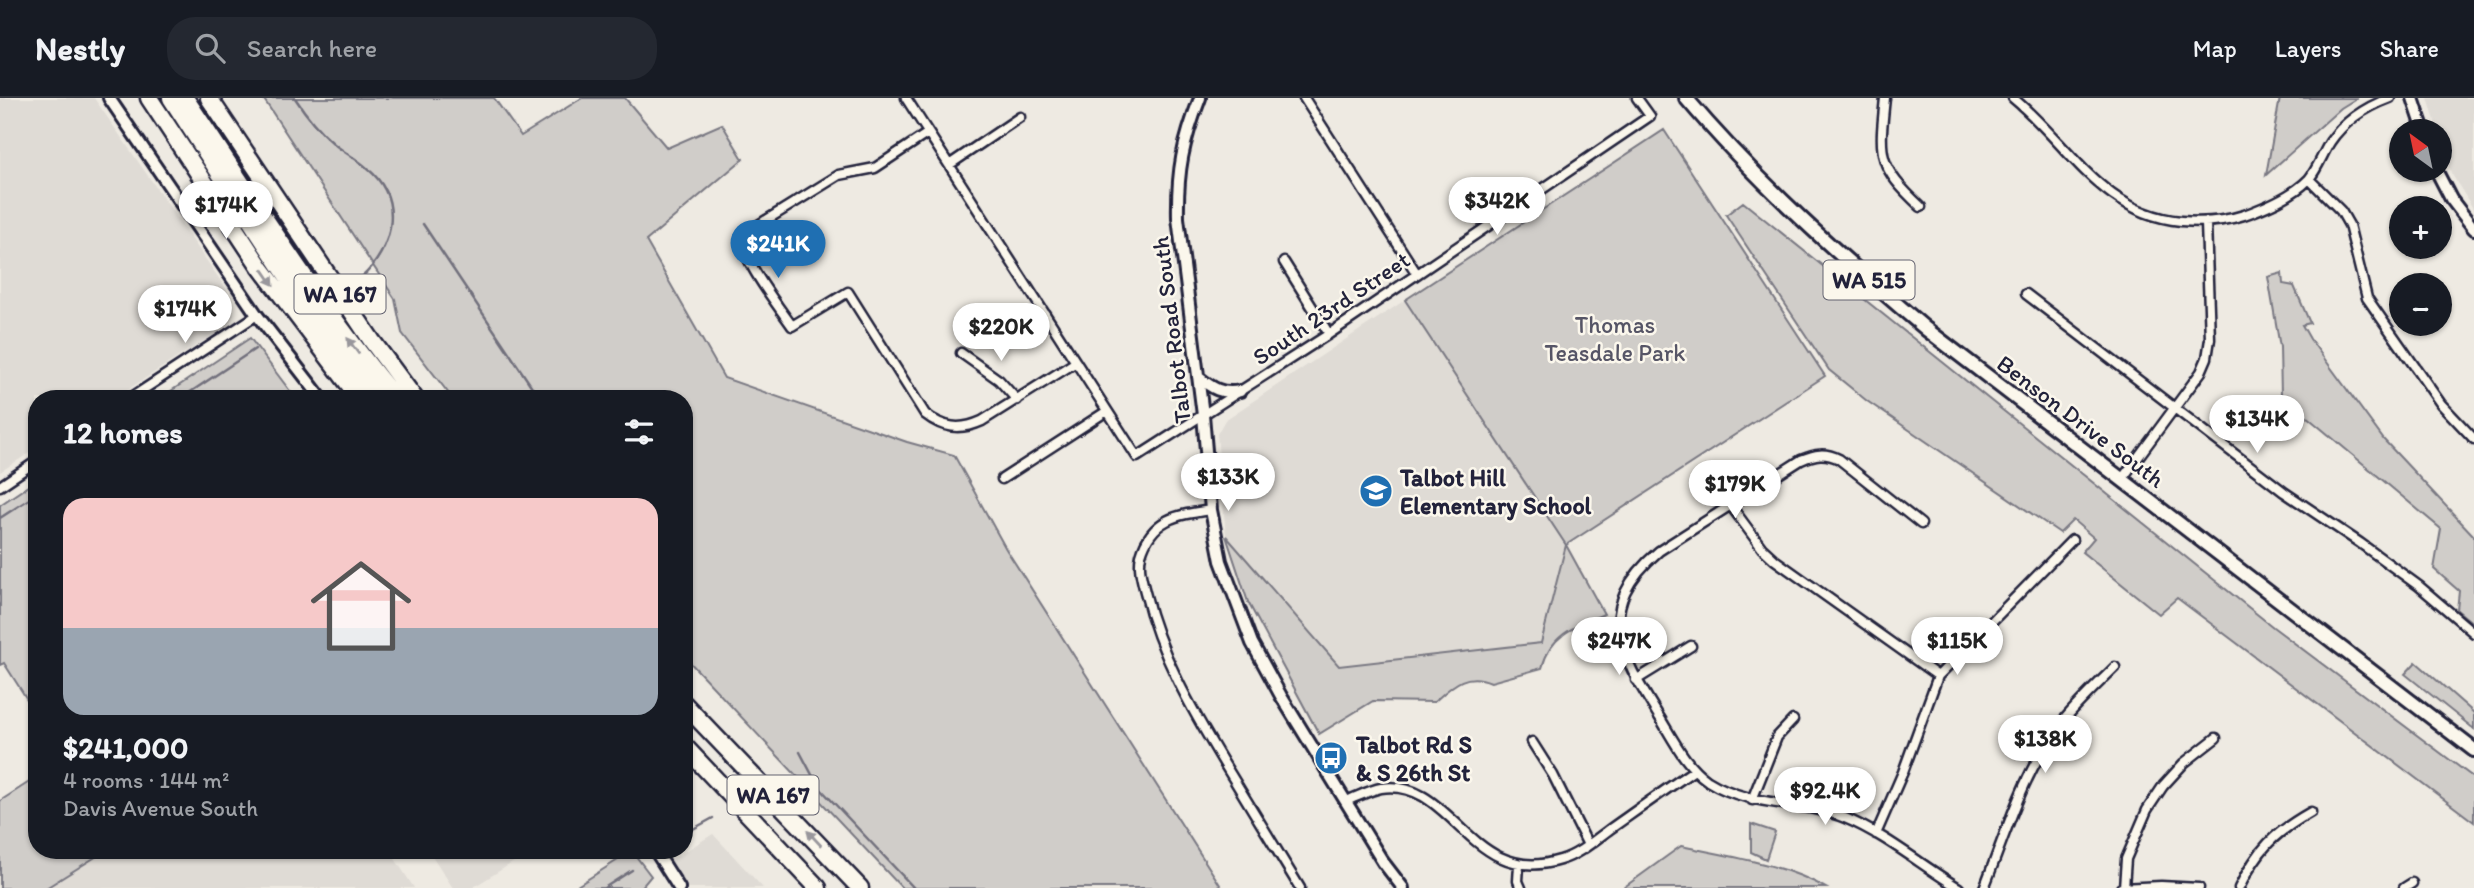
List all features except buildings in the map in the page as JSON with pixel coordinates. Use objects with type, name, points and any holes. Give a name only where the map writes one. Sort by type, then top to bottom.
[{"type":"highway","name":"WA 167","points":[[149,98],[261,268],[353,390]]},
{"type":"highway","points":[[170,98],[276,259],[371,390]]},
{"type":"highway","points":[[185,98],[306,281],[389,390]]},
{"type":"highway","name":"WA 167","points":[[209,98],[372,341],[408,390]]},
{"type":"highway","points":[[215,98],[247,154]]},
{"type":"highway","name":"WA 167","points":[[693,713],[860,888]]},
{"type":"highway","name":"WA 167","points":[[693,756],[818,888]]},
{"type":"main road","name":"Benson Drive South","points":[[1689,99],[1765,184],[1849,264],[1926,329],[2474,750]]},
{"type":"street","points":[[109,98],[257,314],[314,390]]},
{"type":"street","points":[[906,98],[1107,411],[1002,479]]},
{"type":"street","name":"Talbot Road South","points":[[1200,98],[1186,134],[1177,189],[1178,218],[1203,415],[1211,510],[1222,561],[1252,643],[1281,696],[1383,862],[1403,888]]},
{"type":"street","points":[[1304,98],[1417,274]]},
{"type":"street","name":"South 23rd Street","points":[[1107,411],[1137,457],[1329,334],[1650,117],[1637,98]]},
{"type":"street","points":[[1885,98],[1881,152],[1885,163],[1906,193],[1921,207]]},
{"type":"street","points":[[2013,98],[2031,113],[2101,186],[2121,202],[2162,219],[2206,223],[2233,218],[2288,195],[2309,179],[2339,131],[2364,110],[2390,98]]},
{"type":"street","points":[[2413,98],[2420,119]]},
{"type":"street","points":[[949,165],[1020,117]]},
{"type":"street","points":[[928,133],[875,168],[839,175],[755,227],[746,236],[744,244],[748,260],[792,327],[848,292],[925,414],[935,422],[956,428],[970,427],[1076,362]]},
{"type":"street","points":[[2309,179],[2341,211],[2349,225],[2367,298],[2441,404],[2474,439]]},
{"type":"street","points":[[2442,182],[2451,199],[2474,229]]},
{"type":"street","points":[[2122,479],[2201,372],[2207,358],[2210,340],[2206,223]]},
{"type":"street","points":[[1284,262],[1329,334]]},
{"type":"street","points":[[2026,294],[2284,492],[2419,586],[2474,633]]},
{"type":"street","points":[[143,390],[257,314]]},
{"type":"street","points":[[961,353],[987,370],[1017,400]]},
{"type":"street","points":[[1198,377],[1212,389],[1228,394],[1240,391]]},
{"type":"street","points":[[1921,524],[1839,459],[1829,454],[1814,455],[1801,460],[1659,551],[1637,575],[1620,605],[1618,621],[1621,648],[1636,680],[1693,771],[1724,789],[1752,800],[1811,808],[1845,818],[1876,834],[1959,888]]},
{"type":"street","points":[[0,486],[28,467]]},
{"type":"street","points":[[1731,506],[1762,548],[1775,560],[1938,676]]},
{"type":"street","points":[[1211,510],[1180,514],[1166,520],[1154,530],[1140,558],[1140,574],[1149,609],[1173,674],[1300,888]]},
{"type":"street","points":[[1876,834],[1903,772],[1938,676],[2072,540]]},
{"type":"street","points":[[1636,680],[1691,646]]},
{"type":"street","points":[[1984,888],[2026,780],[2039,756],[2075,707],[2115,667]]},
{"type":"street","points":[[1752,800],[1777,737],[1793,720]]},
{"type":"street","points":[[2199,888],[2122,888],[2126,859],[2147,810],[2163,786],[2184,763],[2216,738]]},
{"type":"street","points":[[1532,742],[1553,775],[1588,845]]},
{"type":"street","points":[[1346,801],[1381,788],[1399,788],[1417,794],[1447,813],[1475,842],[1492,854],[1519,865],[1540,865],[1563,860],[1588,845],[1693,771]]},
{"type":"street","points":[[2239,888],[2264,845],[2284,828],[2311,812]]},
{"type":"street","points":[[661,859],[679,888]]},
{"type":"street","points":[[1519,865],[1518,881],[1521,888]]},
{"type":"shaded area","points":[[0,98],[94,98],[227,290],[234,315],[228,325],[127,390],[28,390],[28,454],[0,472]]},
{"type":"shaded area","points":[[2428,98],[2474,98],[2474,210],[2452,175],[2452,119],[2434,119]]},
{"type":"shaded area","name":"Talbot Hill Elementary School","points":[[1405,300],[1566,546],[1554,644],[1341,672],[1226,536],[1217,434],[1225,420]]},
{"type":"shaded area","points":[[713,834],[763,888],[687,888],[670,861],[693,859],[693,847]]},
{"type":"shaded area","points":[[57,859],[395,859],[414,888],[13,888]]},
{"type":"shaded area","points":[[434,859],[518,859],[472,888],[453,888]]},
{"type":"green space","points":[[263,98],[494,98],[521,136],[582,98],[625,98],[667,148],[722,124],[743,159],[646,241],[724,378],[907,442],[954,455],[1006,549],[1222,888],[902,888],[693,666],[693,390],[446,390],[402,333],[395,299]]},
{"type":"green space","points":[[2280,98],[2357,98],[2341,108],[2266,175]]},
{"type":"green space","name":"Thomas Teasdale Park","points":[[1664,130],[1825,376],[1566,545],[1405,300]]},
{"type":"green space","points":[[1743,202],[2273,627],[2474,778],[2474,822],[2177,598],[2159,614],[2082,552],[2094,538],[2073,520],[2060,533],[1867,401],[1829,370],[1726,215]]},
{"type":"green space","points":[[2282,273],[2283,284],[2294,286],[2310,323],[2302,325],[2310,339],[2384,440],[2474,536],[2474,624],[2457,610],[2459,591],[2434,569],[2441,529],[2281,395],[2280,347],[2268,277]]},
{"type":"green space","points":[[250,338],[289,390],[172,390]]},
{"type":"green space","points":[[28,486],[28,701],[4,663],[0,665],[0,505]]},
{"type":"green space","points":[[1226,536],[1339,666],[1541,643],[1566,545],[1604,614],[1565,633],[1551,647],[1542,668],[1491,682],[1466,679],[1434,702],[1373,701],[1319,734],[1248,602]]},
{"type":"green space","points":[[2416,662],[2474,713],[2474,729],[2405,674]]},
{"type":"green space","points":[[28,783],[28,859],[92,859],[46,888],[0,888],[0,801]]},
{"type":"green space","points":[[1751,824],[1775,832],[1766,859],[1751,852]]},
{"type":"green space","points":[[1681,846],[1774,867],[1826,888],[1623,888]]},
{"type":"green space","points":[[619,859],[638,859],[651,876],[641,888],[574,888]]},
{"type":"waterway","points":[[295,98],[322,133],[380,181],[387,195],[390,209],[387,239],[381,253],[361,278]]},
{"type":"waterway","points":[[423,224],[534,390]]},
{"type":"waterway","points":[[194,390],[255,349]]},
{"type":"waterway","points":[[0,518],[28,500]]},
{"type":"waterway","points":[[800,752],[818,786],[914,888]]},
{"type":"waterway","points":[[693,829],[713,818]]},
{"type":"waterway","points":[[604,888],[632,870]]},
{"type":"place","name":"Talbot Hill Elementary School","points":[[1376,491]]},
{"type":"place","name":"Talbot Rd S & S 26th St","points":[[1331,758]]}]
